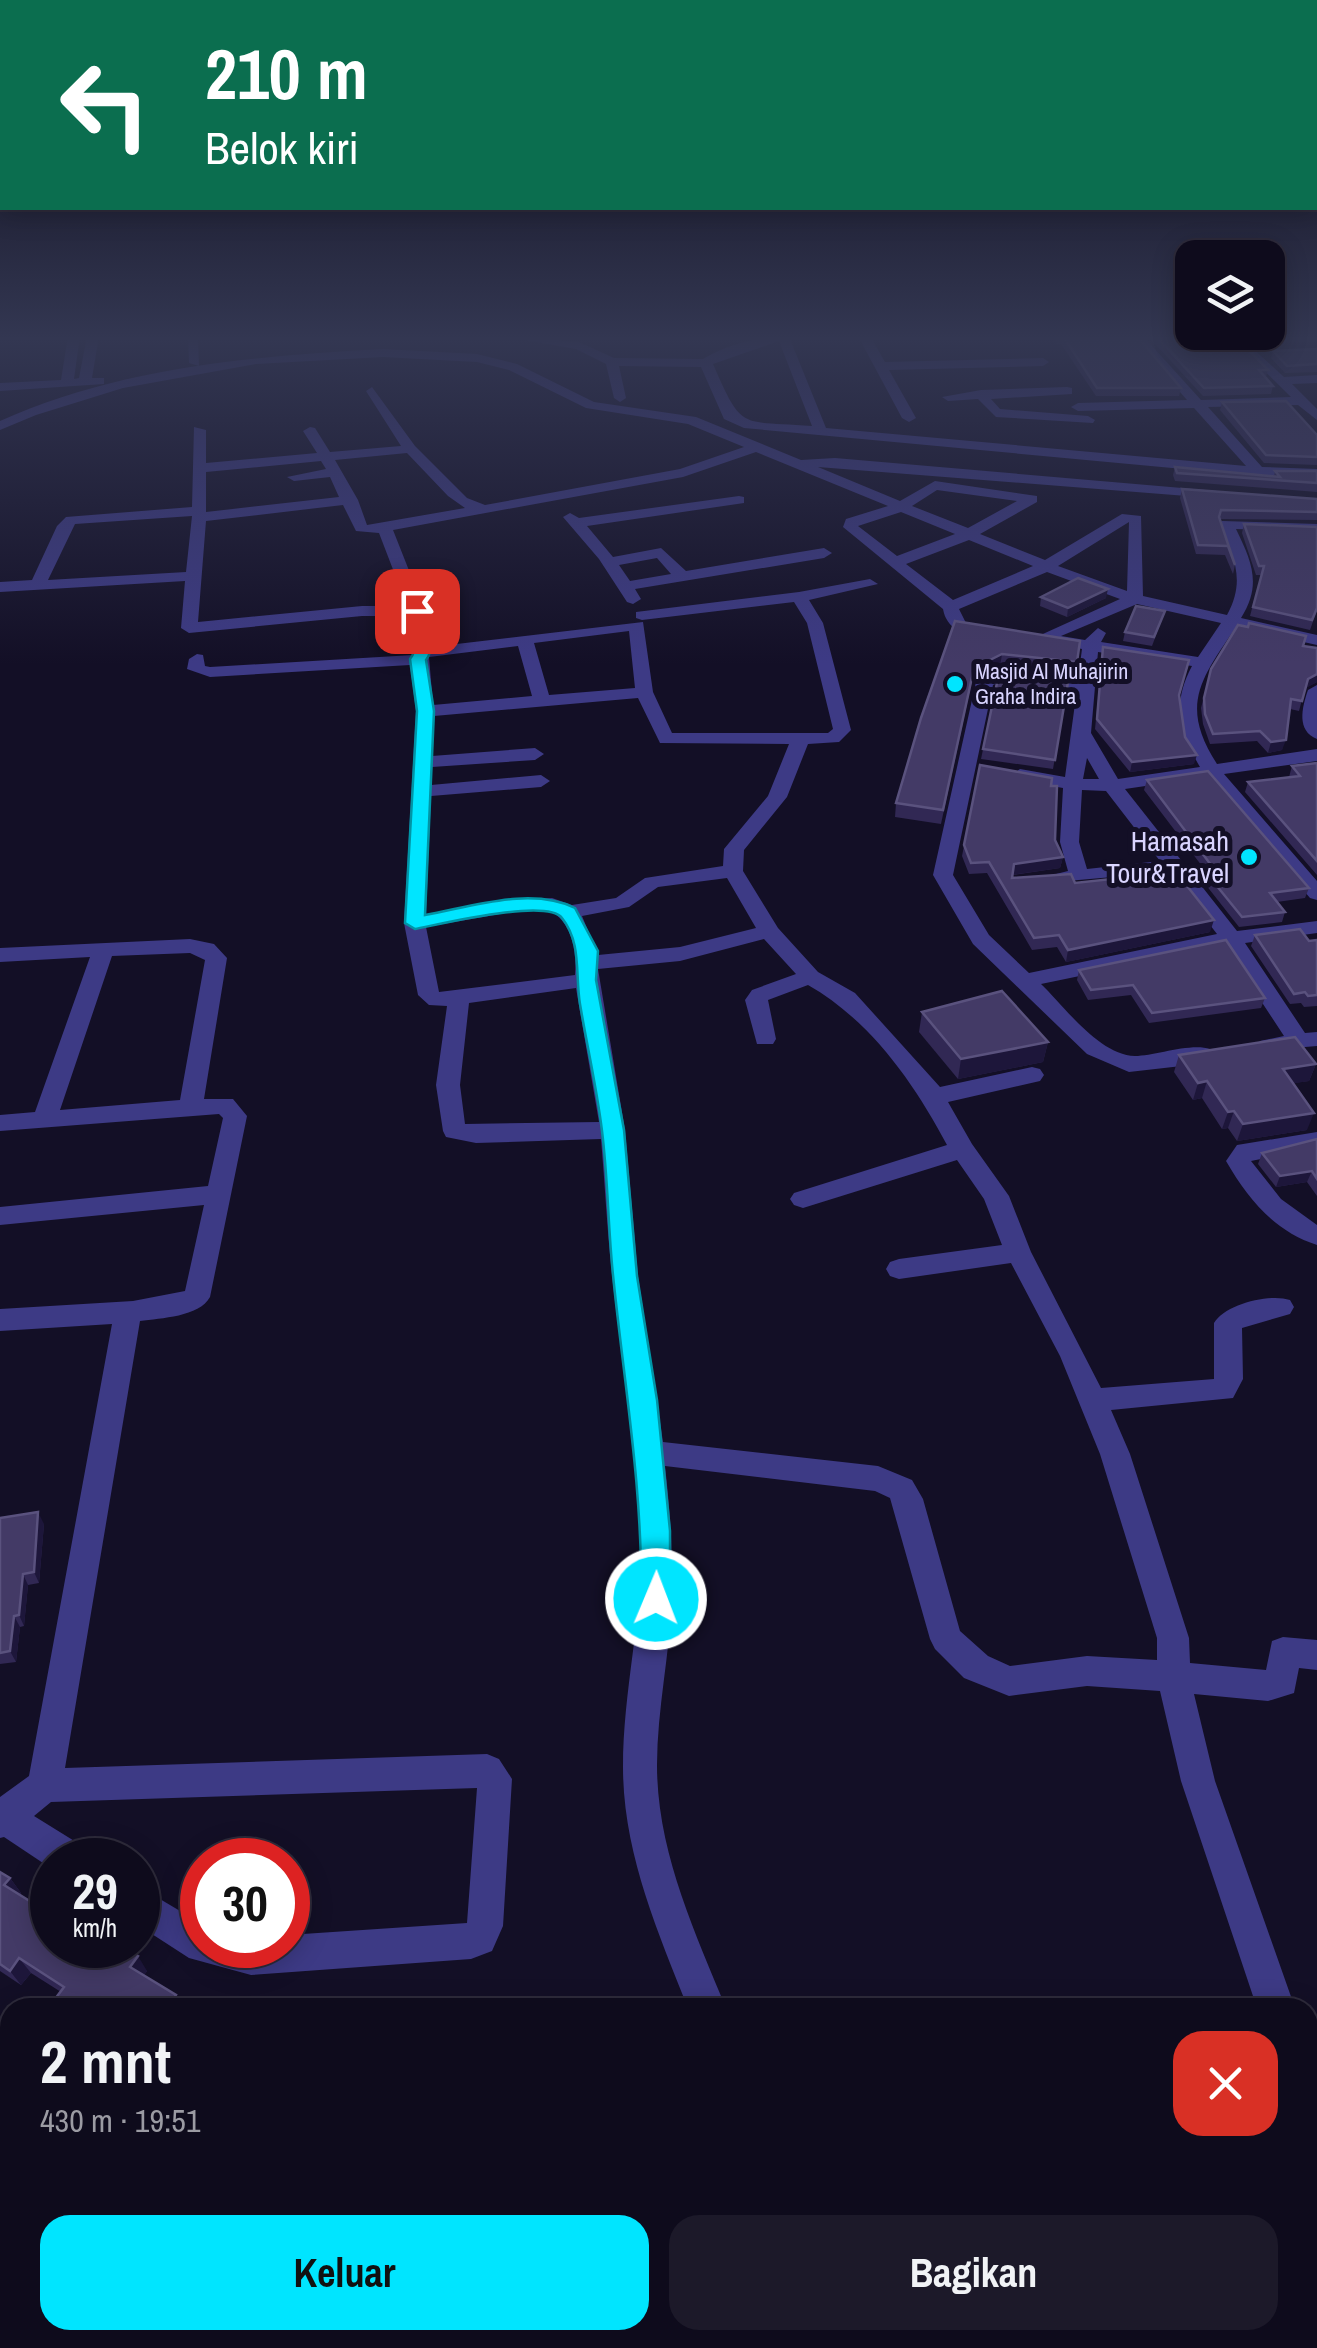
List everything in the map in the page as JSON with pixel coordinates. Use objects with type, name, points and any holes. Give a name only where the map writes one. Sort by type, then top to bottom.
[{"type":"street","points":[[199,446],[199,514],[189,628],[362,611],[417,611]]},
{"type":"street","points":[[319,446],[351,500],[361,528],[386,530],[485,509],[554,500],[576,490],[683,473],[756,447]]},
{"type":"street","points":[[408,446],[424,456],[465,506],[485,509]]},
{"type":"street","points":[[753,446],[967,536],[1136,599],[1317,640]]},
{"type":"street","points":[[969,446],[1236,470],[1317,473]]},
{"type":"street","points":[[1215,446],[1236,470]]},
{"type":"street","points":[[1236,446],[1258,471]]},
{"type":"street","points":[[200,468],[410,449]]},
{"type":"street","points":[[797,464],[836,462],[1224,495]]},
{"type":"street","points":[[294,477],[335,472]]},
{"type":"street","points":[[894,563],[967,536],[1032,497],[939,484],[898,508],[857,519],[850,526],[894,563],[951,607],[954,620],[961,627],[1200,662]]},
{"type":"street","points":[[38,584],[64,526],[71,520],[199,514],[351,500]]},
{"type":"street","points":[[554,500],[612,562],[615,574],[626,586],[640,620],[644,692],[666,740],[800,740],[833,738],[842,730],[814,623],[799,597]]},
{"type":"street","points":[[576,523],[739,500]]},
{"type":"street","points":[[951,607],[1047,566],[1127,516],[1138,522],[1136,599]]},
{"type":"street","points":[[1317,528],[1227,524],[1247,572],[1246,588],[1232,620],[1200,662],[1187,718],[1212,772],[1317,894]]},
{"type":"street","points":[[386,530],[417,611],[426,711],[415,923],[429,994],[437,1000],[459,997],[680,954],[769,931]]},
{"type":"street","points":[[612,562],[662,553],[682,577]]},
{"type":"street","points":[[626,586],[824,553]]},
{"type":"street","points":[[0,588],[192,576]]},
{"type":"street","points":[[197,660],[196,669],[210,672],[370,665],[870,584]]},
{"type":"street","points":[[1025,636],[1136,599]]},
{"type":"street","points":[[1080,876],[1071,858],[1071,784],[1082,734],[1090,644],[1107,618],[1106,612]]},
{"type":"street","points":[[525,640],[541,699]]},
{"type":"street","points":[[1082,734],[1112,785],[1308,1040],[1129,1064],[1095,1049],[981,940],[942,875],[987,769],[988,680],[1000,676],[1086,685]]},
{"type":"street","points":[[1317,690],[1312,706],[1312,727],[1317,734]]},
{"type":"street","points":[[426,711],[644,692]]},
{"type":"street","points":[[800,740],[778,797],[734,849],[733,871],[769,931],[810,976],[846,998],[926,1083],[962,1150],[996,1196],[1018,1252],[1074,1356],[1115,1454],[1174,1638],[1174,1679],[1198,1781],[1273,1998]]},
{"type":"street","points":[[422,762],[535,754]]},
{"type":"street","points":[[987,769],[1071,784],[1112,785],[1317,755]]},
{"type":"street","points":[[422,791],[540,781]]},
{"type":"street","points":[[1042,880],[1176,865]]},
{"type":"street","points":[[569,912],[622,903],[652,882],[733,871]]},
{"type":"street","points":[[415,923],[512,906],[552,904],[569,912],[581,932],[613,1130],[625,1276],[644,1400],[656,1565],[640,1765],[644,1815],[661,1894],[703,1998]]},
{"type":"street","points":[[1025,981],[1232,938],[1317,927]]},
{"type":"street","points":[[0,956],[190,946],[206,949],[216,958],[191,1105]]},
{"type":"street","points":[[45,1119],[104,949]]},
{"type":"street","points":[[764,1040],[756,1000],[760,994],[810,976]]},
{"type":"street","points":[[459,997],[448,1093],[450,1122],[455,1130],[476,1135],[613,1130]]},
{"type":"street","points":[[932,1097],[1032,1075]]},
{"type":"street","points":[[0,1123],[191,1105],[224,1105],[235,1116],[197,1297],[185,1303],[128,1311],[0,1320]]},
{"type":"street","points":[[1317,1140],[1246,1151],[1238,1161],[1288,1220],[1300,1230],[1317,1235]]},
{"type":"street","points":[[803,1199],[962,1150]]},
{"type":"street","points":[[0,1216],[220,1194]]},
{"type":"street","points":[[898,1268],[1018,1252]]},
{"type":"street","points":[[1092,1400],[1223,1390],[1228,1378],[1228,1323],[1247,1314],[1280,1307]]},
{"type":"street","points":[[45,1786],[128,1311]]},
{"type":"street","points":[[647,1452],[893,1483],[908,1500],[946,1639],[976,1667],[1008,1681],[1087,1671],[1268,1686],[1282,1682],[1282,1652],[1317,1655]]},
{"type":"street","points":[[35,1838],[1,1817],[45,1786],[487,1771],[495,1778],[485,1926],[479,1938],[472,1942],[310,1952]]},
{"type":"building","points":[[1258,446],[1317,446],[1317,457],[1266,455]]},
{"type":"building","points":[[1175,467],[1280,477],[1275,471],[1317,471],[1317,483],[1177,473]]},
{"type":"building","points":[[1182,489],[1317,499],[1317,512],[1221,510],[1219,517],[1235,565],[1228,546],[1198,545]]},
{"type":"building","points":[[1244,524],[1317,527],[1317,608],[1312,620],[1253,607],[1264,566],[1259,566]]},
{"type":"building","points":[[1078,578],[1108,589],[1068,608],[1041,597]]},
{"type":"building","points":[[1136,606],[1165,611],[1154,637],[1125,632]]},
{"type":"building","points":[[955,621],[1080,641],[1077,662],[1002,654],[974,668],[943,810],[896,803],[921,718]]},
{"type":"building","points":[[1249,623],[1306,636],[1303,646],[1317,648],[1317,674],[1308,679],[1302,701],[1291,699],[1286,740],[1271,742],[1260,731],[1213,734],[1205,714],[1204,698],[1211,669],[1238,625],[1248,627]]},
{"type":"building","points":[[1103,647],[1189,660],[1179,695],[1185,737],[1197,755],[1132,762],[1097,719]]},
{"type":"building","points":[[998,678],[1068,682],[1055,760],[983,749]]},
{"type":"building","points":[[1317,763],[1317,861],[1248,782],[1300,776],[1292,766]]},
{"type":"building","points":[[980,765],[1052,778],[1051,786],[1057,786],[1055,840],[1063,857],[1014,864],[1012,878],[1071,874],[1075,883],[1176,872],[1214,920],[1068,950],[1059,935],[1034,938],[989,862],[971,863],[964,845]]},
{"type":"building","points":[[1208,771],[1309,888],[1270,893],[1285,912],[1242,917],[1204,870],[1214,869],[1147,780]]},
{"type":"building","points":[[1300,929],[1309,941],[1317,940],[1317,995],[1294,994],[1255,935]]},
{"type":"building","points":[[1226,940],[1265,998],[1152,1013],[1133,985],[1091,990],[1079,970]]},
{"type":"building","points":[[1002,991],[1048,1042],[961,1059],[922,1012]]},
{"type":"building","points":[[1295,1037],[1316,1064],[1283,1069],[1314,1113],[1243,1124],[1234,1111],[1228,1112],[1207,1081],[1198,1083],[1179,1055]]},
{"type":"building","points":[[1317,1139],[1317,1179],[1312,1171],[1280,1176],[1262,1153]]},
{"type":"building","points":[[38,1512],[34,1572],[23,1574],[10,1651],[0,1653],[0,1518]]},
{"type":"building","points":[[0,1872],[10,1878],[4,1885],[30,1901],[30,1965],[19,1958],[10,1971],[0,1964]]},
{"type":"building","points":[[35,1968],[132,1968],[176,1995],[56,1998],[64,1987]]},
{"type":"place","name":"Masjid Al Muhajirin Graha Indira","points":[[955,684]]},
{"type":"place","name":"Hamasah Tour&Travel","points":[[1249,857]]},
{"type":"route","points":[[417,611],[424,640],[424,653],[418,659],[426,711],[415,923],[512,906],[552,904],[569,912],[588,951],[586,980],[613,1130],[625,1276],[644,1400],[656,1531],[656,1599]]}]
